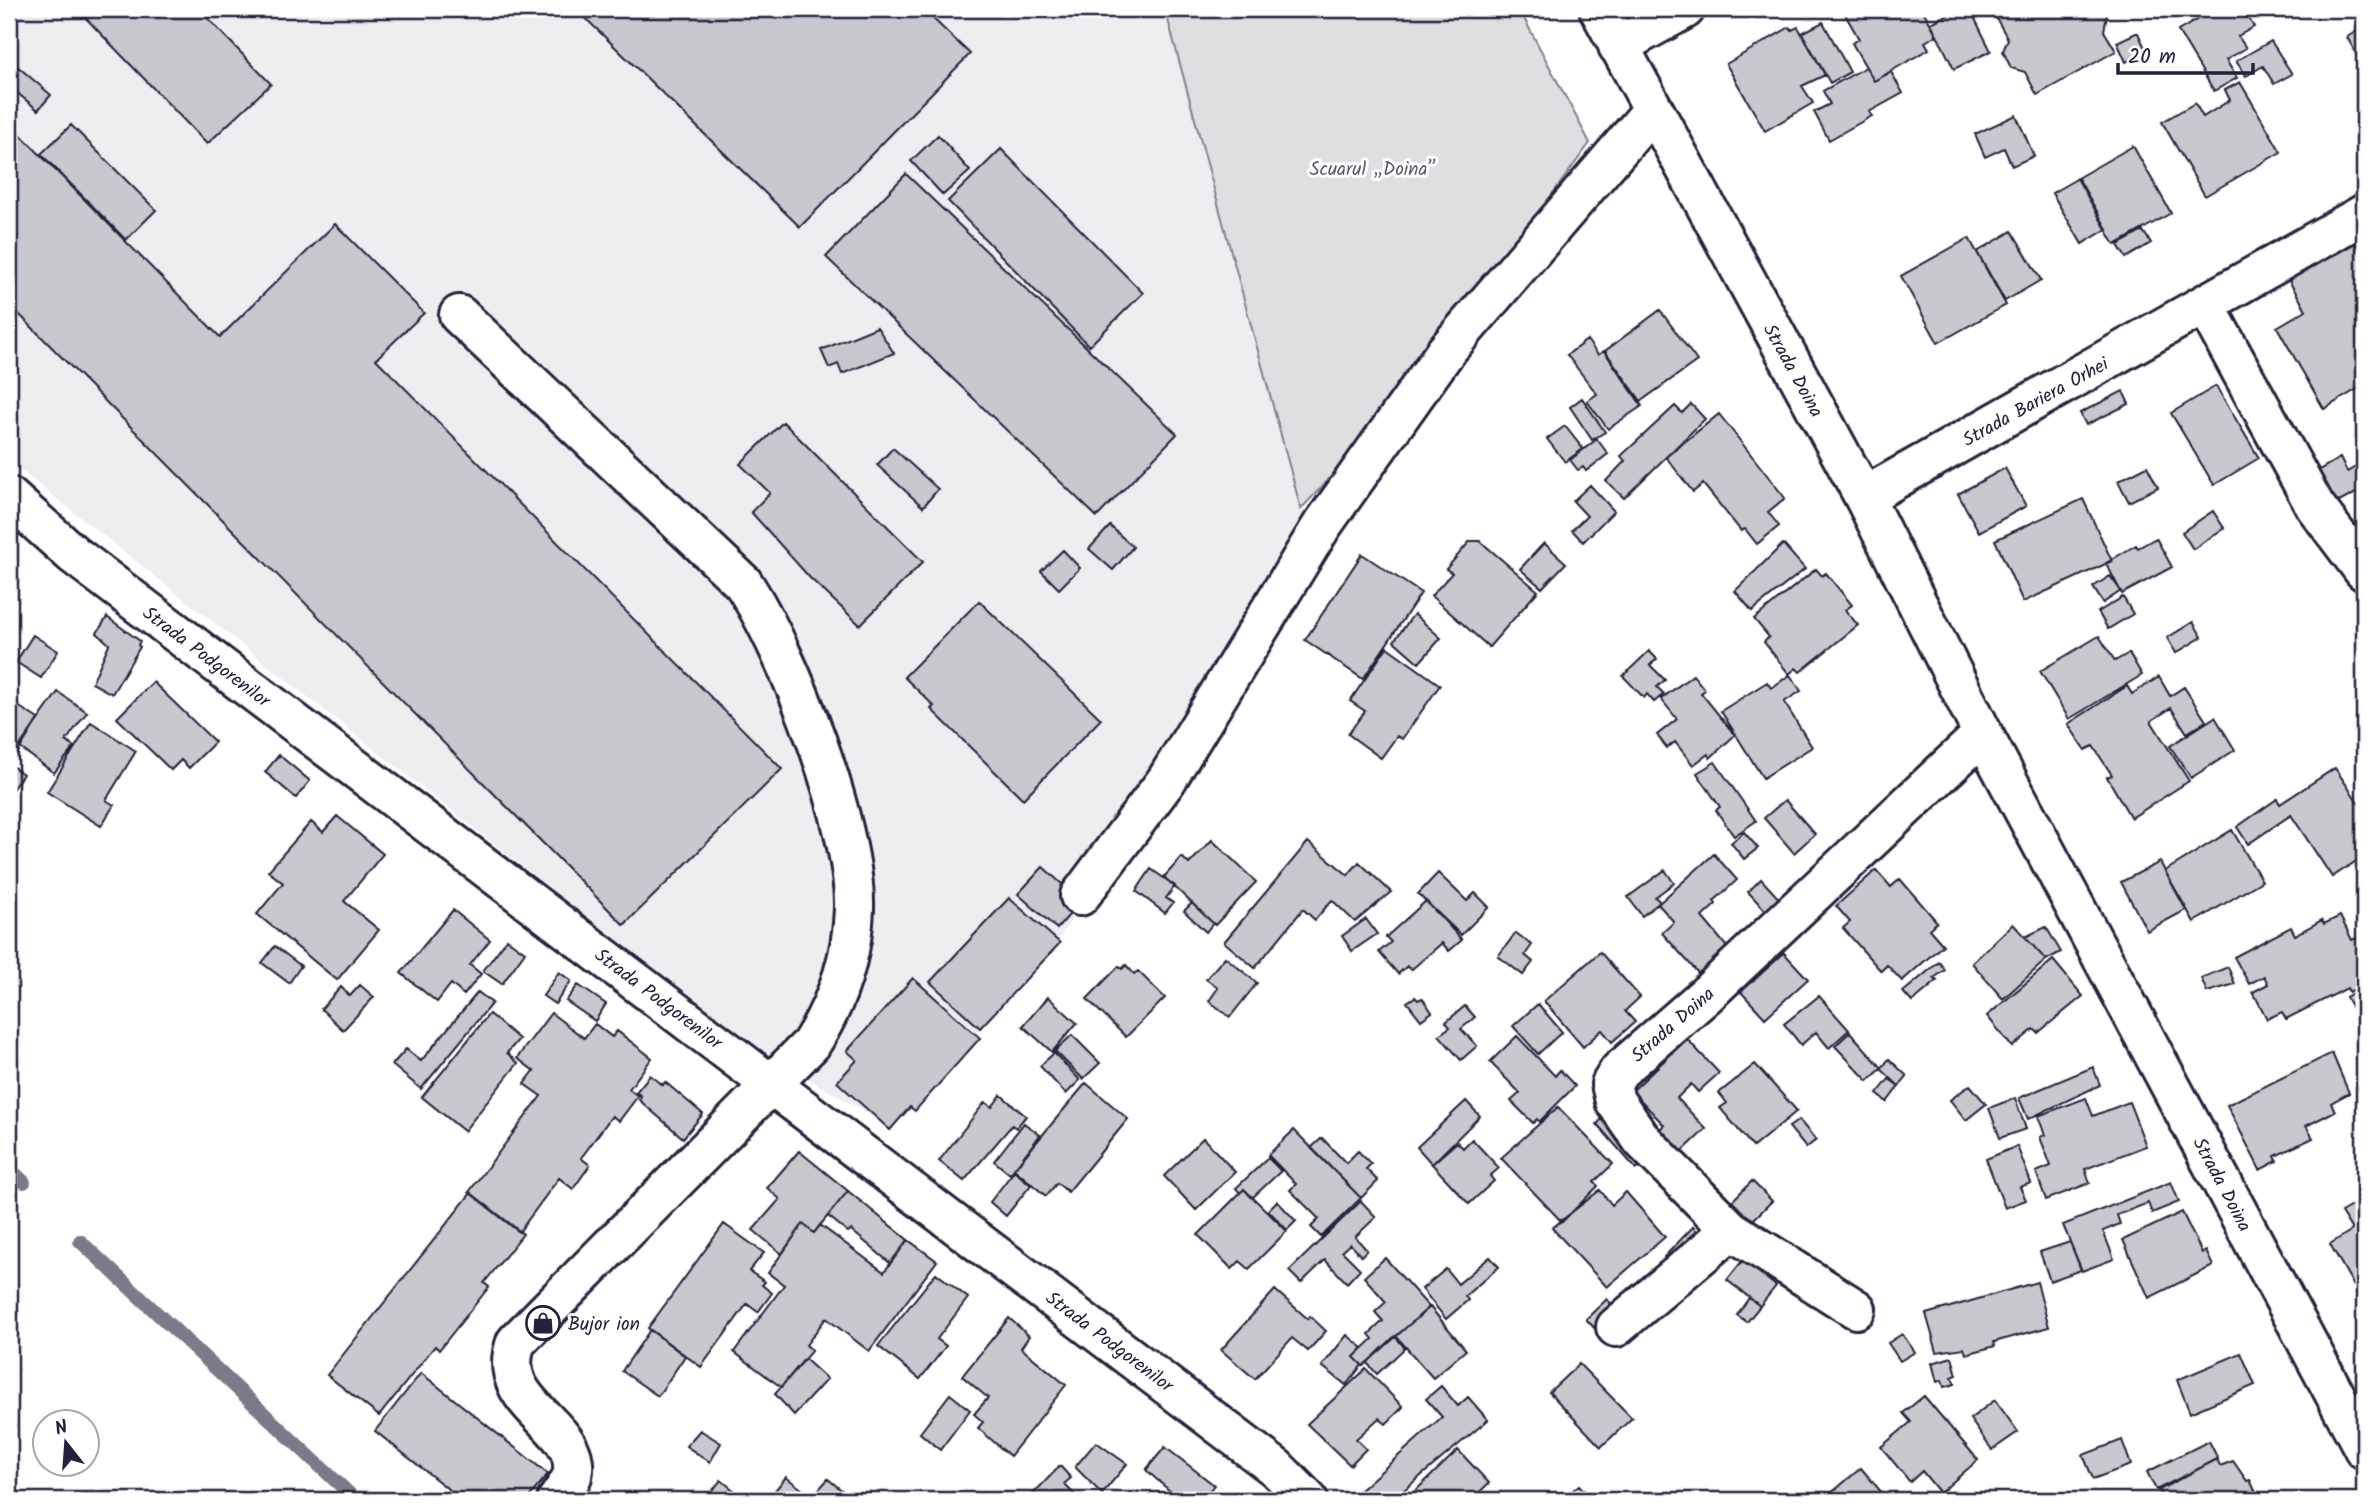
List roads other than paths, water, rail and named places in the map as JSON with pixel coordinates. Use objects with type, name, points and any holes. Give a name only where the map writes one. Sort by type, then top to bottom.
[{"type":"street","name":"Strada Doina","points":[[1599,9],[1864,497],[1983,734],[2364,1449]]},
{"type":"street","points":[[1619,46],[1685,9]]},
{"type":"street","points":[[1080,896],[1166,781],[1321,527],[1446,351],[1652,111]]},
{"type":"street","name":"Strada Bariera Orhei","points":[[1864,497],[2364,214]]},
{"type":"street","points":[[2205,305],[2315,506],[2364,571]]},
{"type":"street","points":[[459,314],[743,583],[761,611],[782,657],[817,746],[851,856],[854,909],[847,966],[830,1014],[811,1044],[516,1342],[510,1357],[513,1378],[521,1394],[563,1441],[572,1458],[572,1477],[557,1500]]},
{"type":"street","name":"Strada Podgorenilor","points":[[9,497],[74,555],[1276,1468],[1308,1500]]},
{"type":"street","name":"Strada Doina","points":[[1856,1310],[1731,1230],[1642,1140],[1615,1101],[1611,1084],[1619,1071],[1707,994],[1983,734]]},
{"type":"street","points":[[1616,1327],[1731,1230]]},
{"type":"waterway","points":[[9,1168],[24,1182]]},
{"type":"waterway","points":[[80,1241],[356,1500]]},
{"type":"place","name":"Bujor ion","points":[[543,1323]]},
{"type":"park label","name":"Scuarul „Doina”","points":[[1373,168]]}]
